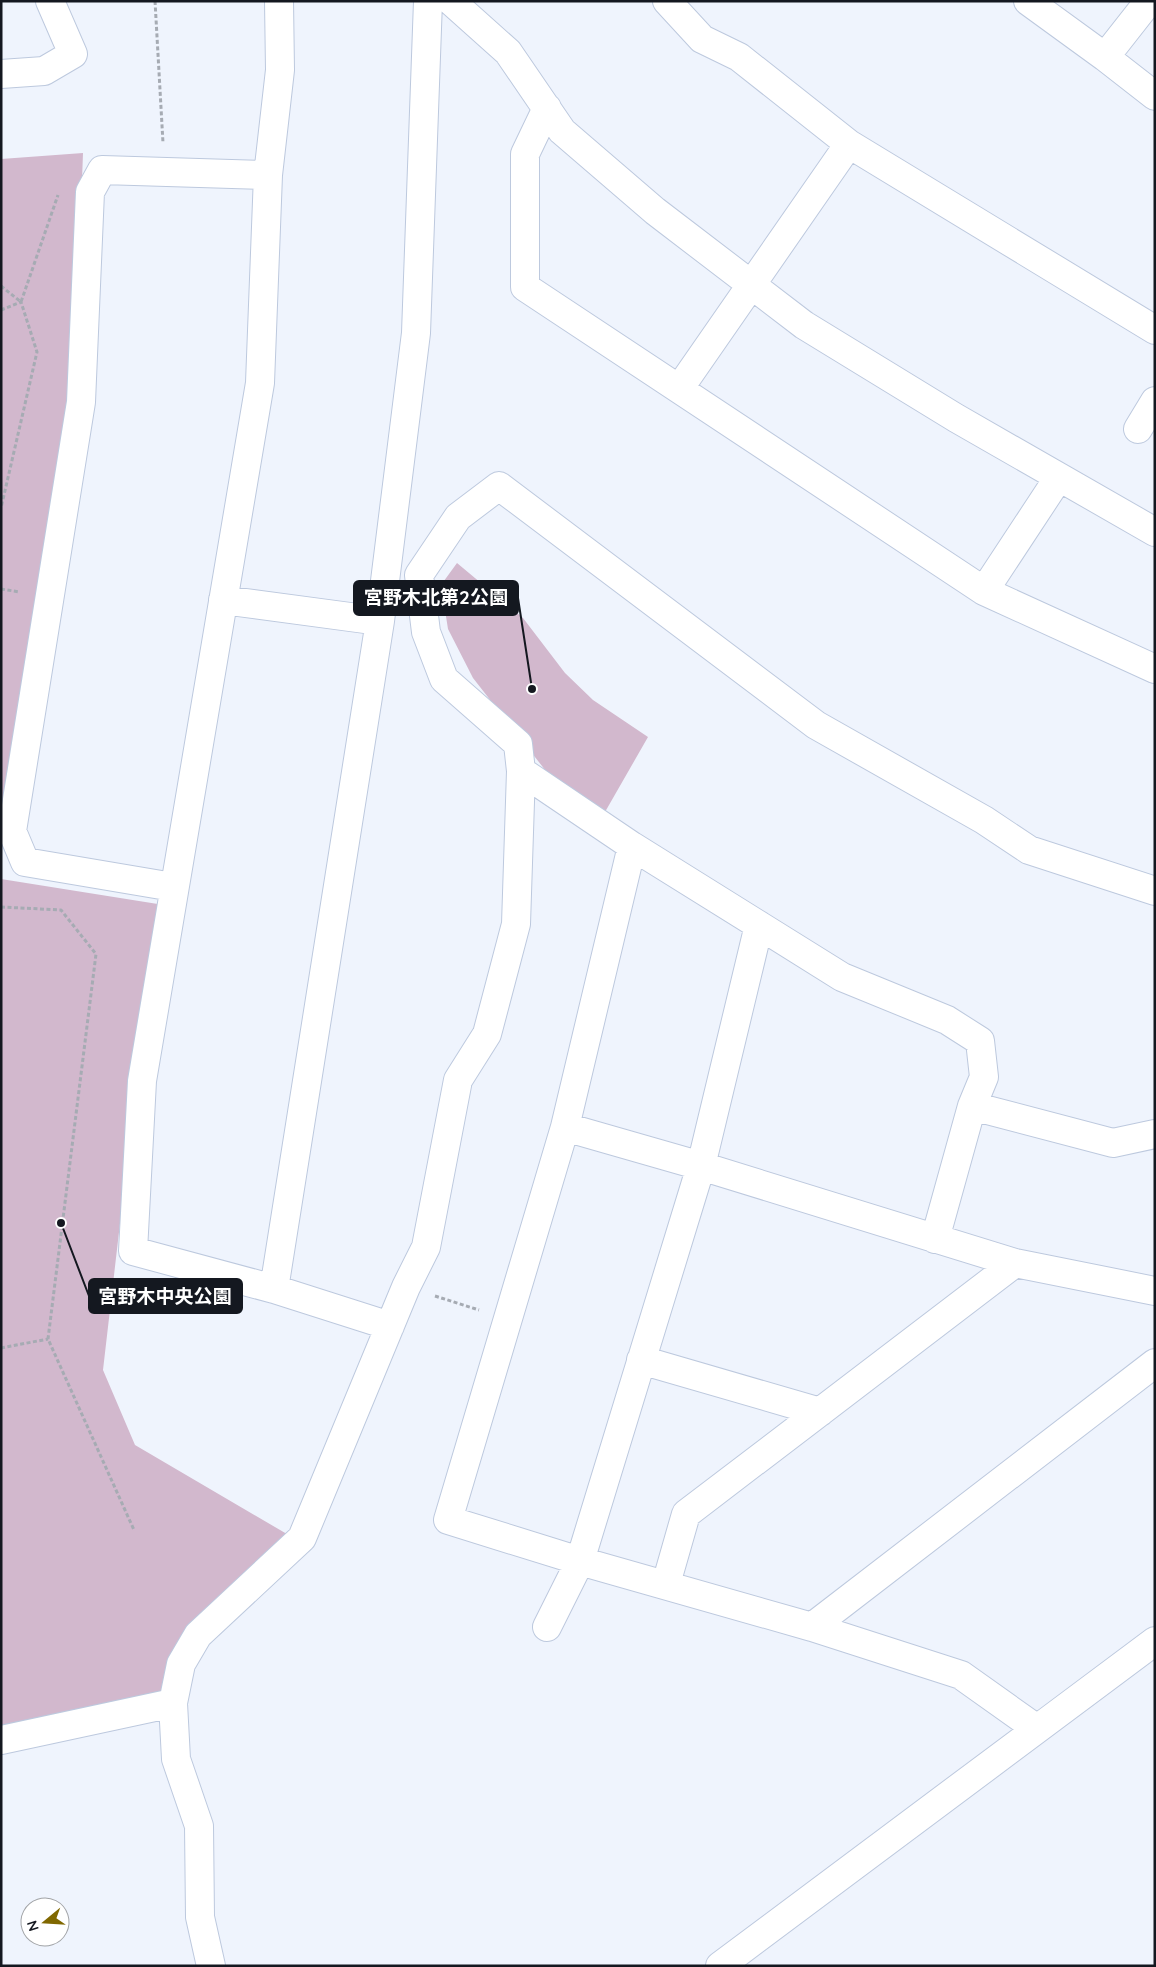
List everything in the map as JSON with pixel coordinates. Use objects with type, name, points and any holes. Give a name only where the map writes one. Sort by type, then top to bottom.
[{"type":"street","points":[[1,74],[44,71],[73,54],[50,1]]},
{"type":"street","points":[[279,1],[280,70],[268,175],[260,383],[173,887],[142,1081],[133,1251],[274,1289],[390,1326]]},
{"type":"street","points":[[274,1289],[380,621],[416,333],[428,1]]},
{"type":"street","points":[[451,1],[508,52],[562,131],[655,211],[804,325],[956,418],[1155,532]]},
{"type":"street","points":[[667,1],[702,39],[739,57],[849,144],[1155,330]]},
{"type":"street","points":[[1028,1],[1155,96]]},
{"type":"street","points":[[1105,57],[1149,1]]},
{"type":"street","points":[[547,108],[525,154],[525,287],[984,591],[1155,669]]},
{"type":"street","points":[[678,389],[849,144]]},
{"type":"street","points":[[173,887],[25,862],[12,830],[81,402],[90,192],[102,170],[268,175]]},
{"type":"street","points":[[1138,429],[1155,400]]},
{"type":"street","points":[[984,591],[1059,477]]},
{"type":"street","points":[[211,1966],[200,1917],[199,1826],[176,1758],[172,1704],[181,1664],[198,1635],[302,1538],[406,1287],[426,1247],[458,1080],[487,1034],[516,924],[521,771],[518,744],[444,679],[426,632],[419,575],[458,518],[499,486],[816,725],[984,820],[1029,850],[1155,890]]},
{"type":"street","points":[[222,600],[380,621]]},
{"type":"street","points":[[521,771],[632,846],[842,977],[947,1020],[980,1041],[984,1077],[972,1106],[935,1239]]},
{"type":"street","points":[[632,846],[565,1127],[448,1520],[580,1561],[812,1627],[961,1675],[1036,1730]]},
{"type":"street","points":[[547,1627],[580,1561],[701,1166],[759,925]]},
{"type":"street","points":[[972,1106],[1113,1143],[1155,1134]]},
{"type":"street","points":[[565,1127],[701,1166],[1015,1263],[1155,1291]]},
{"type":"street","points":[[666,1584],[686,1514],[1015,1263]]},
{"type":"street","points":[[642,1360],[820,1412]]},
{"type":"street","points":[[812,1627],[1155,1363]]},
{"type":"street","points":[[720,1966],[1155,1641]]},
{"type":"street","points":[[1,1740],[172,1704]]},
{"type":"path","points":[[155,1],[164,149]]},
{"type":"path","points":[[1,310],[21,302],[60,191]]},
{"type":"path","points":[[1,286],[21,302],[37,352],[1,508]]},
{"type":"path","points":[[1,908],[61,910],[96,954],[48,1339],[134,1530]]},
{"type":"path","points":[[406,1287],[508,1319]]},
{"type":"path","points":[[1,1348],[48,1339]]},
{"type":"shaded area","points":[[83,153],[75,373],[1,839],[1,159]]},
{"type":"shaded area","points":[[457,563],[523,618],[565,673],[593,700],[648,737],[605,812],[553,780],[473,678],[448,629],[441,585]]},
{"type":"shaded area","points":[[1,879],[164,905],[137,1077],[103,1370],[135,1445],[292,1537],[164,1699],[1,1738]]},
{"type":"place","name":"宮野木北第2公園","points":[[532,689]]},
{"type":"place","name":"宮野木中央公園","points":[[61,1223]]}]
